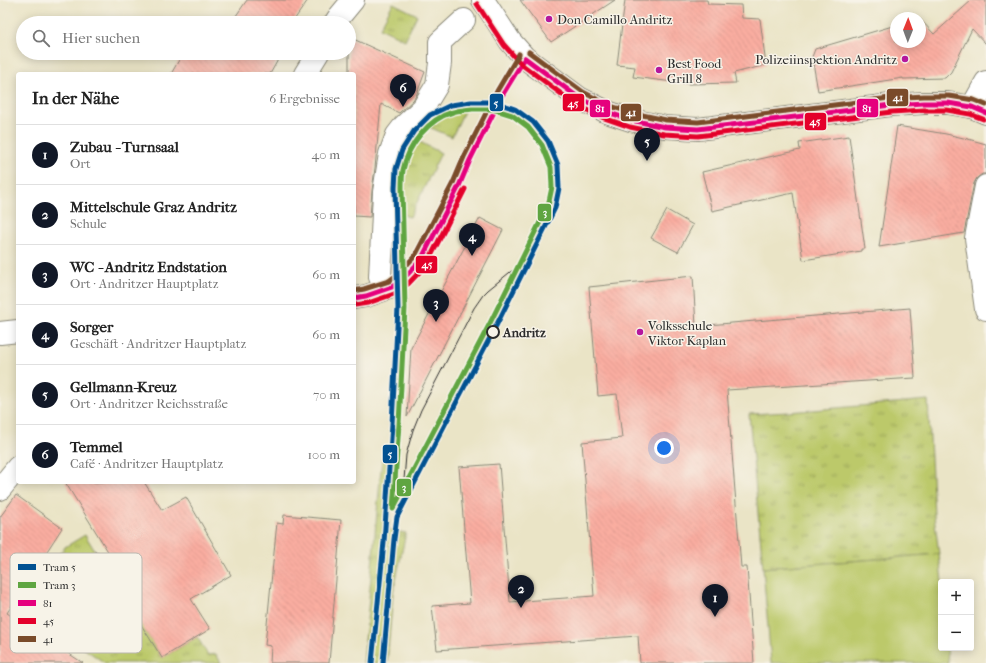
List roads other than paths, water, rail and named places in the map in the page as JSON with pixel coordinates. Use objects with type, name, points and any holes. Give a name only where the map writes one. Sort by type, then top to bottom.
[{"type":"street","points":[[341,16],[353,0]]},
{"type":"street","points":[[483,0],[510,41],[525,58],[579,98],[607,112],[630,120],[665,128],[698,128],[891,105],[924,103],[948,103],[979,110],[986,82]]},
{"type":"street","points":[[356,298],[366,296],[386,282],[384,192],[390,154],[397,135],[404,126],[423,108],[437,85],[440,64],[440,42],[464,20]]},
{"type":"street","points":[[306,72],[314,60]]},
{"type":"street","points":[[986,186],[976,238],[986,309]]},
{"type":"street","points":[[0,333],[16,331]]},
{"type":"street","points":[[0,489],[16,469]]},
{"type":"tram line","name":"5","points":[[372,663],[384,542],[398,308],[395,188],[396,169],[402,150],[414,131],[430,115],[451,105],[471,102],[494,102],[515,109],[533,122],[548,141],[558,165],[559,188],[555,208],[397,517],[383,663]]},
{"type":"tram line","name":"3","points":[[472,109],[493,109],[512,115],[528,127],[542,145],[551,167],[552,187],[548,206],[490,323],[393,509],[405,308],[402,188],[403,170],[409,151],[414,143],[420,134],[435,120],[455,111],[472,109]]},
{"type":"tram line","points":[[397,517],[404,480],[406,455],[413,430],[421,410],[474,308],[488,290],[520,264],[531,252],[542,235]]},
{"type":"place","name":"Don Camillo Andritz","points":[[549,19]]},
{"type":"place","name":"Polizeiinspektion Andritz","points":[[905,59]]},
{"type":"place","name":"Best Food Grill 8","points":[[659,70]]},
{"type":"place","name":"Temmel","points":[[403,107]]},
{"type":"place","name":"Gellmann-Kreuz","points":[[647,161]]},
{"type":"place","name":"Sorger","points":[[472,256]]},
{"type":"place","name":"WC - Andritz Endstation","points":[[436,322]]},
{"type":"place","name":"Andritz","points":[[493,332]]},
{"type":"place","name":"Volksschule Viktor Kaplan","points":[[640,332]]},
{"type":"place","name":"Mittelschule Graz Andritz","points":[[521,608]]},
{"type":"place","name":"Zubau - Turnsaal","points":[[715,617]]}]
